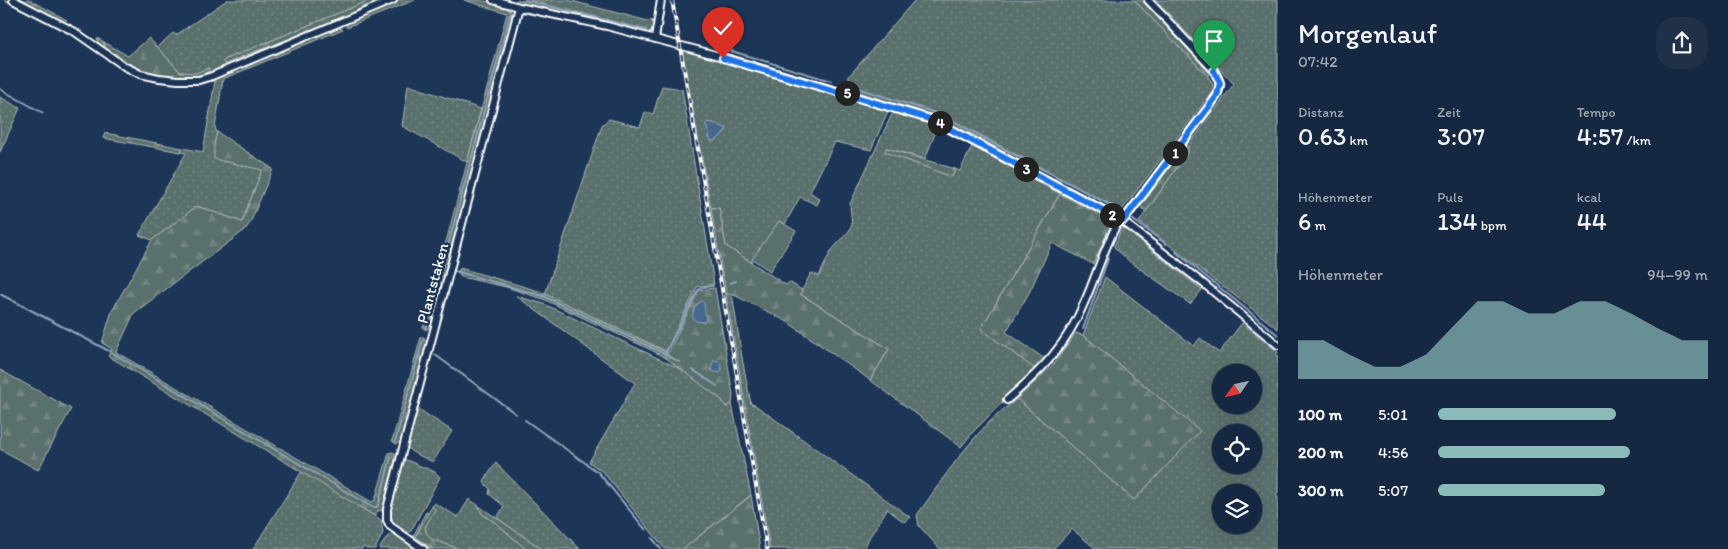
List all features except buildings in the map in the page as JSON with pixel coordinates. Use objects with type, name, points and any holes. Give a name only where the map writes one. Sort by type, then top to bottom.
[{"type":"street","points":[[13,0],[75,32],[134,72],[152,77],[190,80],[212,76],[393,0]]},
{"type":"street","points":[[494,0],[607,26],[732,60],[933,120],[1121,220],[1278,344]]},
{"type":"street","points":[[655,39],[661,0]]},
{"type":"street","points":[[1007,400],[1042,370],[1068,334],[1085,302],[1121,220],[1210,107],[1218,94],[1219,78],[1212,68],[1148,0]]},
{"type":"street","name":"Plantstaken","points":[[423,549],[390,526],[387,520],[387,509],[519,7]]},
{"type":"green space","points":[[4,0],[76,35],[123,68],[190,82],[339,26],[343,29],[223,79],[214,145],[262,170],[242,222],[197,206],[152,240],[139,235],[186,153],[181,152],[182,148],[203,152],[215,81],[181,83],[141,78],[120,67],[71,33]]},
{"type":"green space","points":[[17,0],[30,0],[67,20],[63,23]]},
{"type":"green space","points":[[227,0],[370,0],[224,60],[225,64],[387,0],[200,78],[165,77],[147,74],[131,68],[107,52],[101,46],[97,38],[104,42],[104,48],[134,67],[153,74],[195,77],[205,74],[209,68],[196,73],[180,72],[157,47],[173,33],[176,35]]},
{"type":"green space","points":[[370,0],[384,0],[225,64],[223,62],[224,60]]},
{"type":"green space","points":[[399,0],[415,0],[347,27],[347,23],[350,21]]},
{"type":"green space","points":[[464,0],[501,5],[511,11],[512,21],[430,327],[426,330],[423,328],[507,13]]},
{"type":"green space","points":[[516,0],[532,2],[598,19],[518,4]]},
{"type":"green space","points":[[524,0],[568,0],[648,21],[652,20],[654,26],[651,32],[646,34],[626,28],[628,26],[626,25],[603,19],[602,21],[597,20],[597,17]]},
{"type":"green space","points":[[915,0],[1134,0],[1208,76],[1213,85],[1213,91],[1122,210],[938,117],[848,89],[849,76]]},
{"type":"green space","points":[[1134,0],[1141,0],[1209,72],[1208,76]]},
{"type":"green space","points":[[1156,0],[1278,0],[1278,329],[1139,222],[1188,152],[1188,146],[1234,84]]},
{"type":"green space","points":[[149,38],[180,72],[196,73],[209,68],[209,71],[186,77],[161,75],[126,62],[108,51],[104,45],[104,42],[128,56]]},
{"type":"green space","points":[[682,50],[887,109],[888,111],[871,150],[835,142],[810,192],[820,199],[817,205],[800,197],[785,224],[779,221],[751,262],[726,246],[719,208],[711,208]],"holes":[[[709,122],[727,130],[717,140],[711,141],[706,125]]]},
{"type":"green space","points":[[408,85],[481,109],[467,162],[402,126]]},
{"type":"green space","points":[[662,86],[682,89],[714,284],[697,287],[666,351],[545,294],[602,125],[609,119],[640,127],[645,112],[653,114]]},
{"type":"green space","points":[[0,97],[20,108],[0,152]]},
{"type":"green space","points":[[895,111],[927,120],[938,126],[925,159],[887,148],[885,152],[952,177],[955,169],[960,171],[972,146],[1060,194],[981,329],[1035,369],[973,432],[961,447],[870,380],[889,349],[800,294],[811,273],[819,276],[831,251],[849,231],[852,225],[850,204]]},
{"type":"green space","points":[[217,132],[273,169],[250,223],[245,230],[134,313],[116,352],[372,502],[375,500],[389,453],[395,453],[382,511],[378,510],[375,516],[108,356],[112,349],[102,343],[112,311],[152,240],[197,206],[242,222],[262,170],[214,159],[214,145]]},
{"type":"green space","points":[[105,133],[182,148],[181,152],[103,138]]},
{"type":"green space","points":[[1188,146],[1188,152],[1147,210],[1142,209],[1141,203],[1183,148]]},
{"type":"green space","points":[[886,148],[955,169],[952,177],[885,152]]},
{"type":"green space","points":[[1060,194],[1112,222],[1093,264],[1052,243],[1029,293],[1006,332],[1045,359],[1035,369],[981,329]]},
{"type":"green space","points":[[711,208],[719,208],[726,246],[786,285],[789,282],[802,290],[800,294],[889,349],[870,380],[786,321],[732,294],[726,294]]},
{"type":"green space","points":[[779,221],[796,231],[770,271],[752,259]]},
{"type":"green space","points":[[1122,227],[1202,290],[1190,304],[1129,261],[1114,247]]},
{"type":"green space","points":[[460,268],[539,291],[668,353],[699,290],[715,288],[733,395],[732,404],[726,407],[722,400],[666,358],[651,350],[543,299],[506,287],[461,277],[458,272]],"holes":[[[698,303],[706,316],[704,322],[696,321],[693,312]]]},
{"type":"green space","points":[[1105,277],[1194,346],[1200,338],[1219,353],[1242,323],[1278,352],[1276,355],[1278,356],[1278,492],[1276,495],[1278,497],[1278,549],[1096,549],[1072,529],[1053,549],[940,549],[919,526],[917,515],[962,452],[988,424],[1017,399],[1134,500],[1199,431],[1083,335]]},
{"type":"green space","points":[[732,293],[751,404],[755,405],[910,517],[904,522],[887,509],[864,549],[770,549],[726,294]]},
{"type":"green space","points":[[516,296],[544,304],[683,370],[722,400],[726,407],[732,404],[751,495],[683,549],[665,549],[603,472],[589,462],[635,383]]},
{"type":"green space","points":[[1076,333],[1083,335],[1200,431],[1134,500],[1017,399],[1054,364]]},
{"type":"green space","points":[[421,337],[424,337],[427,344],[400,442],[396,444],[392,441]]},
{"type":"green space","points":[[0,370],[71,409],[38,470],[0,449]]},
{"type":"green space","points":[[417,408],[452,431],[433,462],[412,452],[406,446]]},
{"type":"green space","points":[[404,459],[435,472],[440,477],[411,531],[407,533],[398,528],[393,520],[391,511],[393,490],[402,460]]},
{"type":"green space","points":[[496,463],[580,549],[542,549],[497,518],[504,506],[489,494],[490,489],[484,483]]},
{"type":"green space","points":[[302,471],[381,520],[383,533],[375,549],[363,547],[362,549],[253,549]]},
{"type":"green space","points":[[751,495],[760,549],[683,549],[748,498]]},
{"type":"green space","points":[[469,499],[479,506],[482,514],[495,522],[526,549],[459,549],[431,539],[425,527],[435,510],[432,506],[434,503],[458,517]]},
{"type":"green space","points":[[432,506],[435,510],[425,527],[426,532],[431,539],[459,549],[434,549],[415,537]]},
{"type":"green space","points":[[479,506],[542,549],[526,549],[495,522],[482,514]]},
{"type":"green space","points":[[426,512],[428,513],[415,537],[434,549],[421,546],[413,536]]},
{"type":"green space","points":[[393,533],[419,549],[379,549],[387,537]]},
{"type":"water","points":[[707,122],[727,129],[717,140],[711,141],[706,125]]},
{"type":"water","points":[[701,301],[704,303],[706,320],[703,322],[696,321],[692,316],[695,307]]},
{"type":"water","points":[[714,360],[717,360],[721,366],[722,370],[719,373],[712,371],[711,368]]},
{"type":"waterway","points":[[525,0],[646,30]]},
{"type":"waterway","points":[[426,328],[510,14]]},
{"type":"waterway","points":[[718,47],[831,81]]},
{"type":"waterway","points":[[848,85],[942,115],[1119,210]]},
{"type":"waterway","points":[[0,89],[43,113]]},
{"type":"waterway","points":[[1132,219],[1166,244]]},
{"type":"waterway","points":[[1176,252],[1278,335]]},
{"type":"waterway","points":[[1083,329],[1108,259]]},
{"type":"waterway","points":[[455,271],[543,296],[679,362]]},
{"type":"waterway","points":[[730,283],[736,281]]},
{"type":"waterway","points":[[665,354],[698,290],[703,287],[713,286]]},
{"type":"waterway","points":[[0,294],[111,352],[372,507],[377,507],[379,503],[391,457]]},
{"type":"waterway","points":[[395,442],[423,340]]},
{"type":"waterway","points":[[434,354],[516,414]]},
{"type":"waterway","points":[[693,370],[717,386]]},
{"type":"waterway","points":[[525,420],[598,472],[646,530]]},
{"type":"waterway","points":[[652,538],[661,549]]},
{"type":"waterway","points":[[423,544],[431,549]]},
{"type":"railway","points":[[672,0],[767,549]]},
{"type":"route","points":[[723,58],[933,120],[1123,221],[1217,96],[1220,83],[1214,71]]}]
